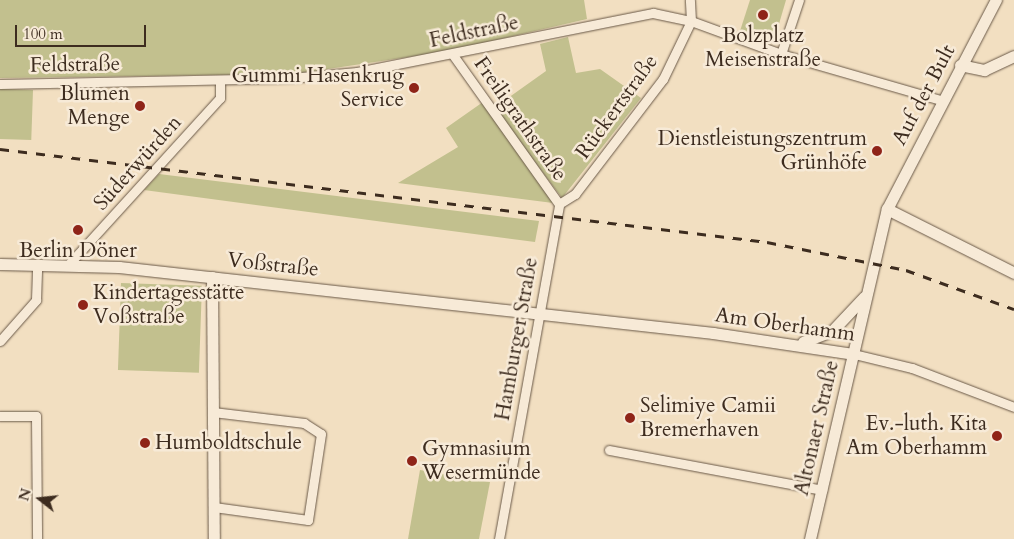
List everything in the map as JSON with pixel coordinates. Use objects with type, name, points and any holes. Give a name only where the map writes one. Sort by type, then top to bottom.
[{"type":"street","points":[[690,0],[691,21]]},
{"type":"street","points":[[781,54],[799,0]]},
{"type":"street","name":"Auf der Bult","points":[[887,209],[940,100],[996,0]]},
{"type":"street","name":"Feldstraße","points":[[0,84],[220,80],[358,72],[453,55],[634,15],[653,13],[691,21],[781,54],[940,100]]},
{"type":"street","name":"Rückertstraße","points":[[556,201],[575,194],[663,79],[691,21]]},
{"type":"street","name":"Freiligrathstraße","points":[[453,55],[556,201]]},
{"type":"street","points":[[960,65],[984,70],[1014,56]]},
{"type":"street","name":"Süderwürden","points":[[68,265],[220,98],[220,80]]},
{"type":"street","name":"Hamburger Straße","points":[[498,539],[542,314],[556,201]]},
{"type":"street","points":[[887,209],[1014,273]]},
{"type":"street","name":"Altonaer Straße","points":[[810,539],[887,209]]},
{"type":"street","name":"Voßstraße","points":[[0,264],[68,265],[212,277],[542,314]]},
{"type":"street","points":[[0,341],[36,300],[37,264]]},
{"type":"street","points":[[212,277],[214,539]]},
{"type":"street","points":[[795,344],[832,331],[869,289]]},
{"type":"street","name":"Am Oberhamm","points":[[542,314],[795,344],[854,354],[912,368],[1014,407]]},
{"type":"street","points":[[213,412],[304,423],[321,434],[308,520],[214,508]]},
{"type":"street","points":[[0,416],[36,416],[37,539]]},
{"type":"street","points":[[609,450],[822,490]]},
{"type":"shaded area","points":[[0,0],[584,0],[587,19],[449,51],[294,74],[0,78]]},
{"type":"shaded area","name":"Bolzplatz Meisenstraße","points":[[750,0],[786,0],[774,41],[740,31]]},
{"type":"shaded area","points":[[568,37],[576,73],[600,69],[641,98],[562,198],[494,108],[546,71],[540,44]]},
{"type":"shaded area","points":[[0,89],[33,90],[31,140],[0,139]]},
{"type":"shaded area","points":[[483,102],[553,203],[398,183],[458,147],[446,128]]},
{"type":"shaded area","points":[[159,174],[539,221],[535,242],[144,190]]},
{"type":"shaded area","points":[[121,283],[202,286],[199,373],[118,370]]},
{"type":"shaded area","points":[[420,470],[490,482],[479,539],[408,539]]},
{"type":"railway","points":[[0,149],[767,242],[906,270],[1014,309]]},
{"type":"place","name":"Bolzplatz Meisenstraße","points":[[763,15]]},
{"type":"place","name":"Gummi Hasenkrug Service","points":[[414,88]]},
{"type":"place","name":"Blumen Menge","points":[[140,106]]},
{"type":"place","name":"Dienstleistungszentrum Grünhöfe","points":[[877,151]]},
{"type":"place","name":"Berlin Döner","points":[[78,230]]},
{"type":"place","name":"Kindertagesstätte Voßstraße","points":[[83,305]]},
{"type":"place","name":"Selimiye Camii Bremerhaven","points":[[630,418]]},
{"type":"place","name":"Ev.-luth. Kita Am Oberhamm","points":[[997,436]]},
{"type":"place","name":"Humboldtschule","points":[[145,443]]},
{"type":"place","name":"Gymnasium Wesermünde","points":[[412,461]]}]
